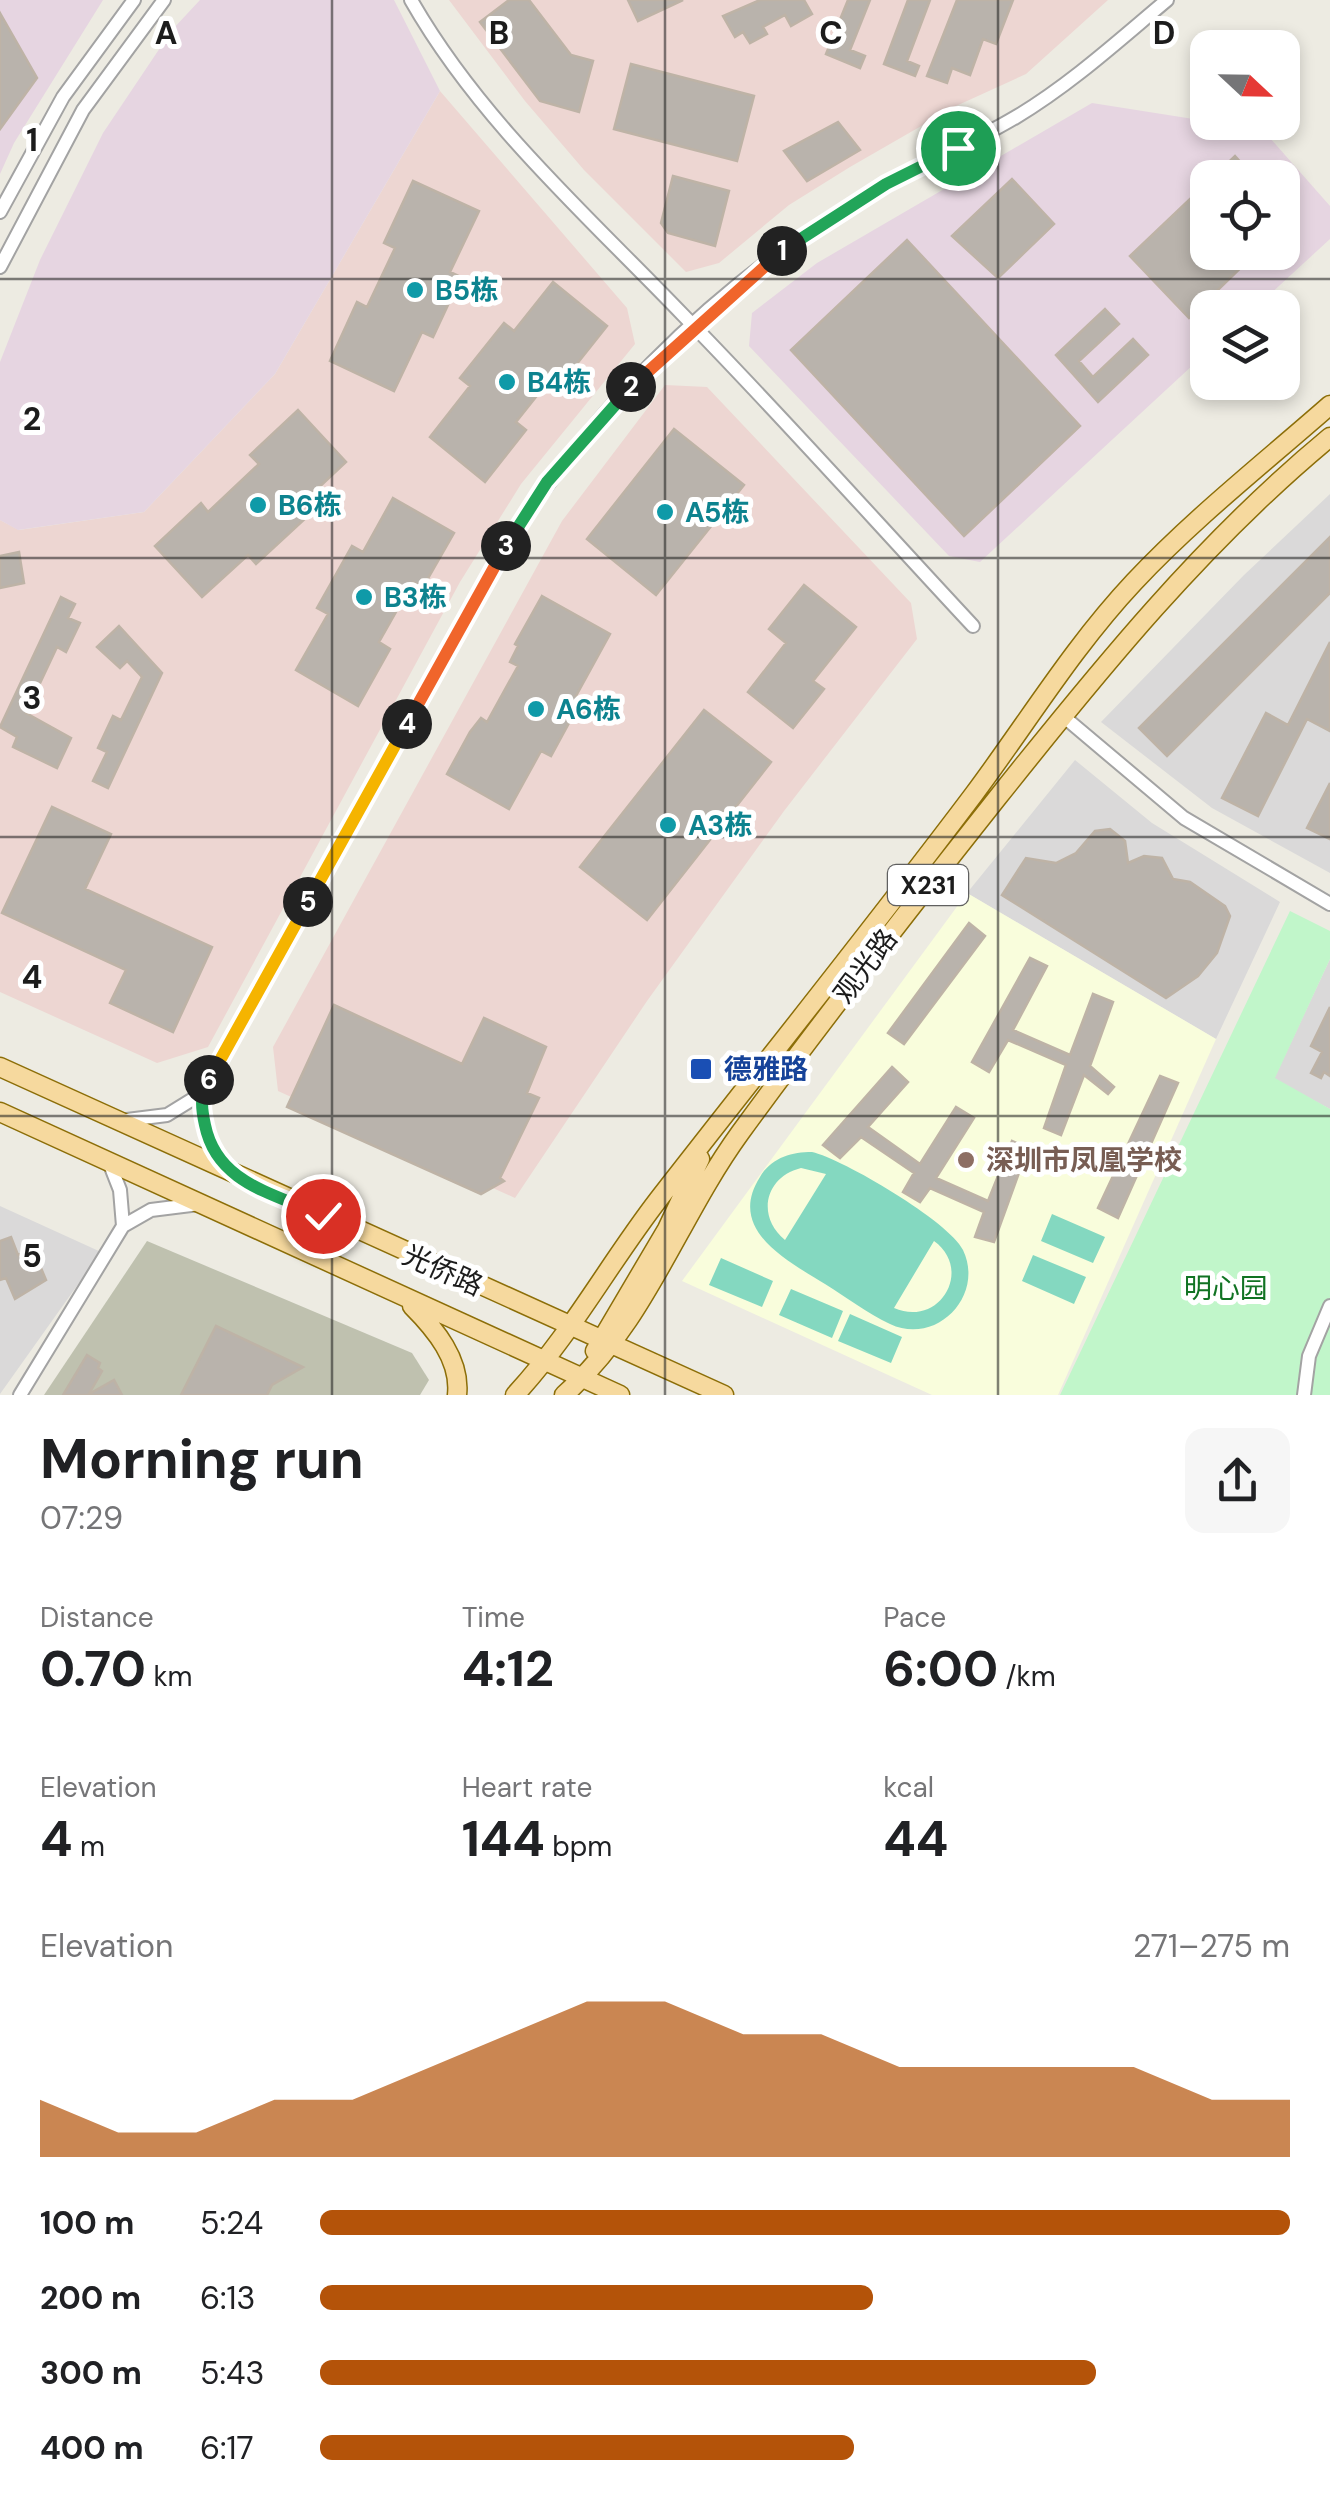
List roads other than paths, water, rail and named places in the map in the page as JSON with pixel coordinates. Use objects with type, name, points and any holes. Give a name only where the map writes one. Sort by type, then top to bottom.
[{"type":"main road","name":"观光路","points":[[572,1328],[656,1202],[711,1137],[975,792],[1078,648],[1132,583],[1330,404]]},
{"type":"main road","name":"观光路","points":[[564,1395],[582,1379],[736,1138],[884,940],[1063,716],[1141,621],[1270,487],[1330,437]]},
{"type":"main road","name":"光侨路","points":[[0,1067],[724,1395]]},
{"type":"main road","name":"光侨路","points":[[0,1112],[620,1395]]},
{"type":"main road","points":[[606,1343],[711,1137]]},
{"type":"main road","points":[[401,1295],[441,1340],[452,1362],[457,1395]]},
{"type":"main road","name":"X231","points":[[515,1395],[572,1328]]},
{"type":"street","points":[[0,212],[63,98],[134,0]]},
{"type":"street","points":[[0,267],[83,110],[164,0]]},
{"type":"street","points":[[411,0],[441,53],[478,102],[694,326],[973,626]]},
{"type":"street","points":[[119,1121],[167,1115],[201,1094],[508,541],[592,426],[694,326],[777,255],[828,219],[1017,117],[1060,88],[1167,0]]},
{"type":"street","points":[[1063,716],[1184,818],[1330,904]]},
{"type":"street","points":[[201,1094],[210,1146],[226,1172]]},
{"type":"street","points":[[109,1162],[120,1190],[123,1226]]},
{"type":"street","points":[[20,1395],[123,1226],[151,1210],[202,1204]]},
{"type":"street","points":[[1304,1395],[1309,1356],[1330,1306]]},
{"type":"place","name":"B5栋","points":[[415,290]]},
{"type":"place","name":"B4栋","points":[[507,382]]},
{"type":"place","name":"B6栋","points":[[258,505]]},
{"type":"place","name":"A5栋","points":[[665,512]]},
{"type":"place","name":"B3栋","points":[[364,597]]},
{"type":"place","name":"A6栋","points":[[536,709]]},
{"type":"place","name":"A3栋","points":[[668,825]]},
{"type":"place","name":"德雅路","points":[[701,1069]]},
{"type":"place","name":"深圳市凤凰学校","points":[[966,1160]]},
{"type":"park label","name":"明心园","points":[[1226,1288]]}]
